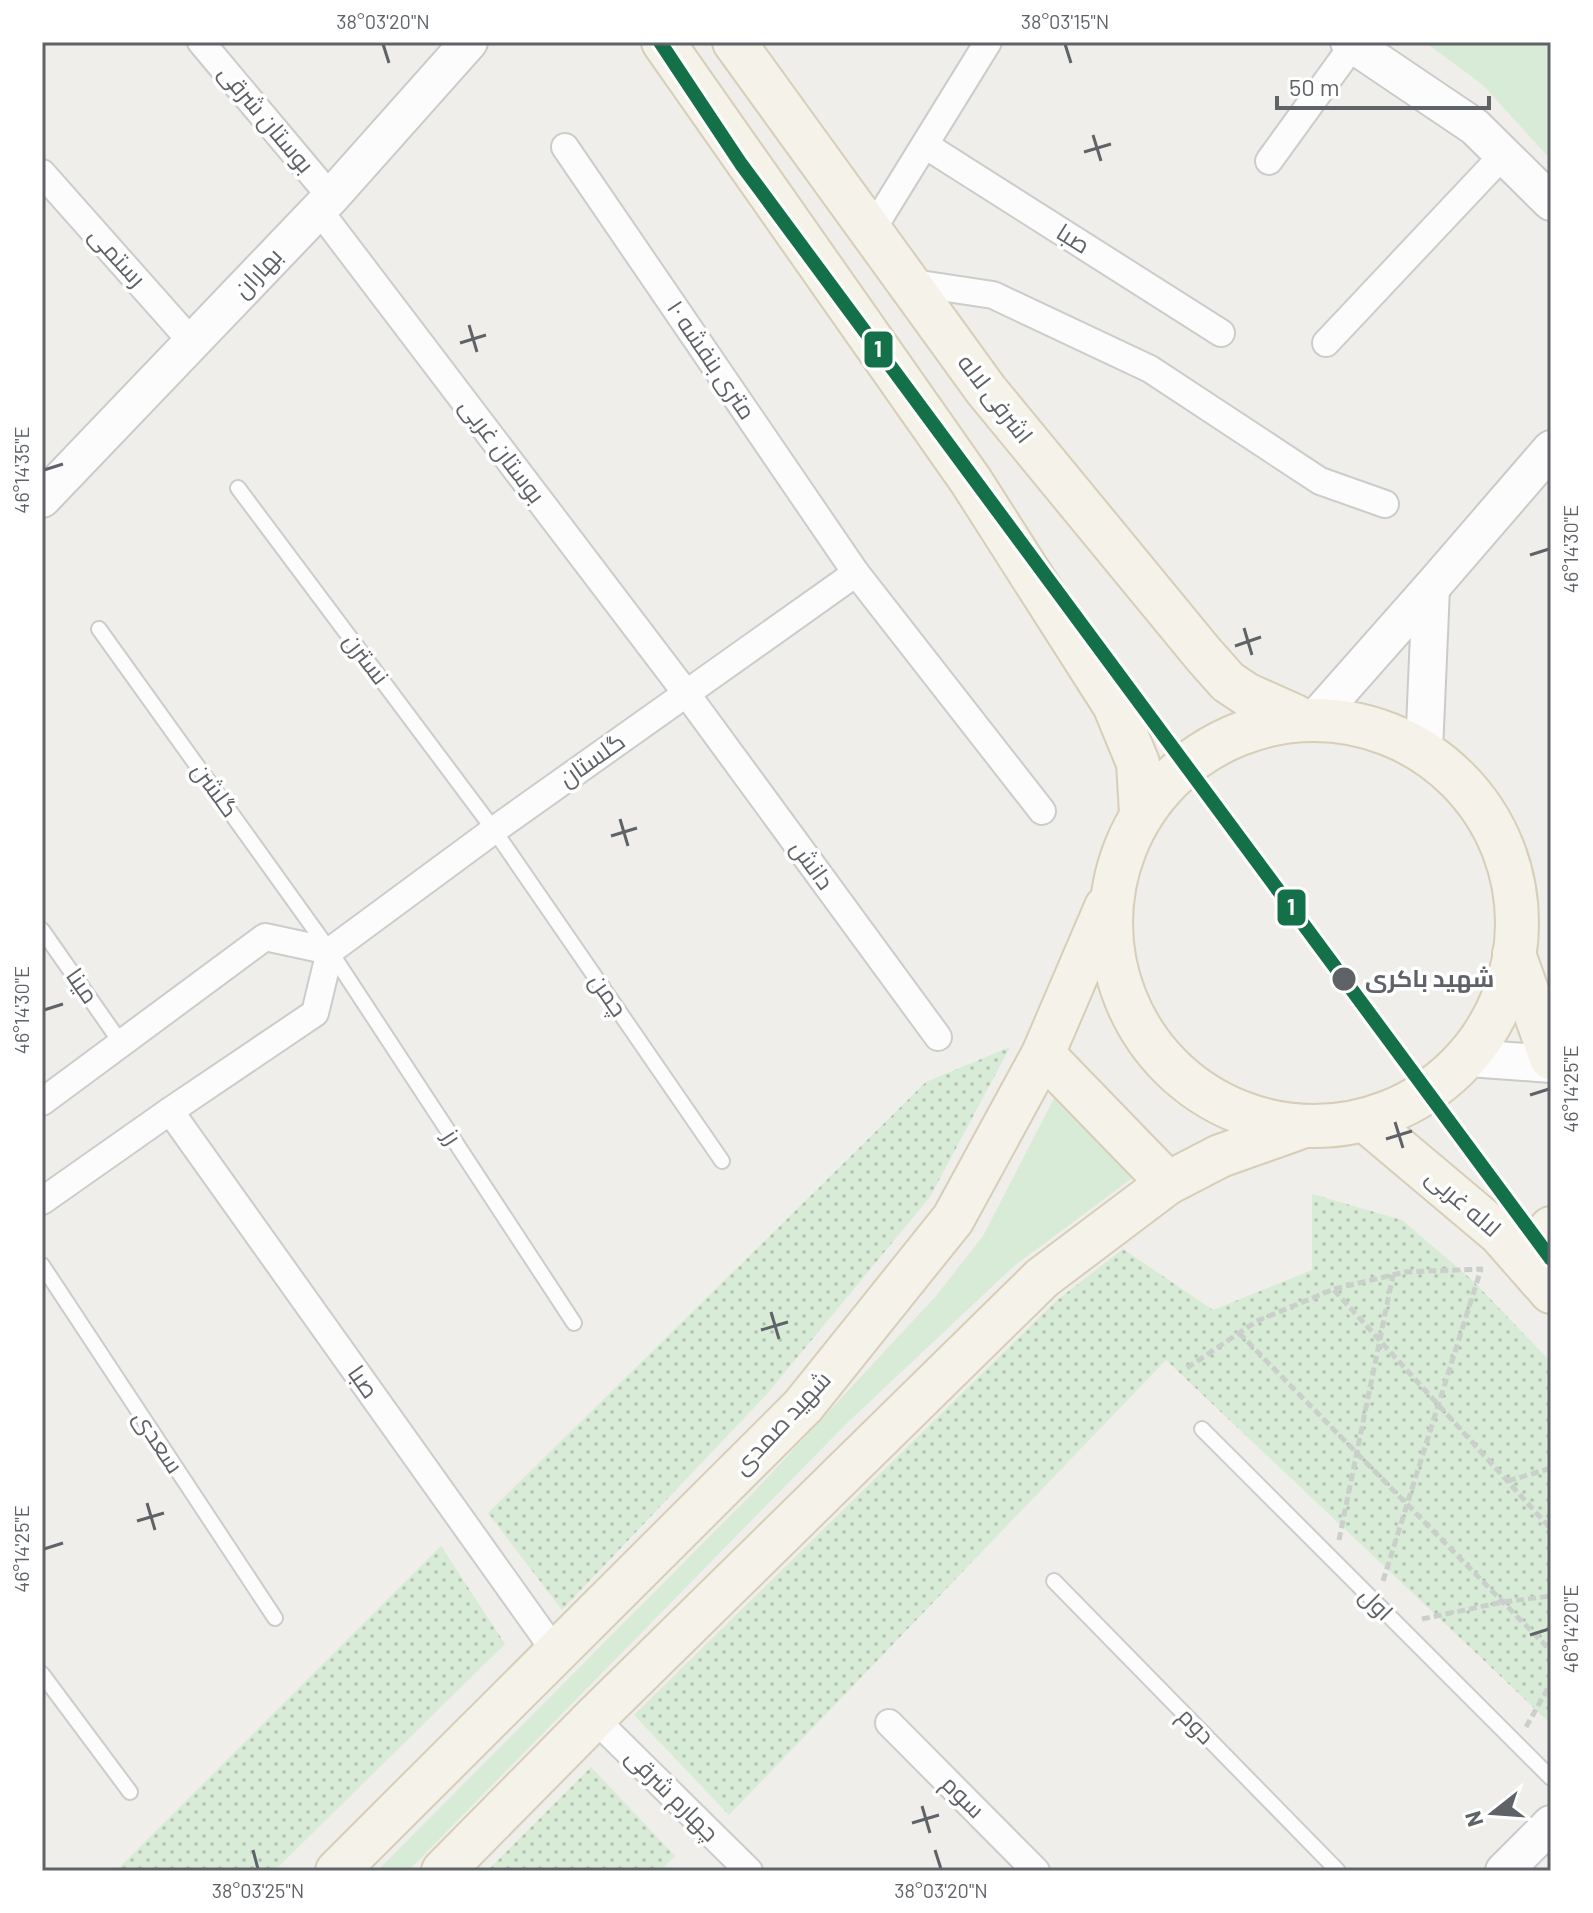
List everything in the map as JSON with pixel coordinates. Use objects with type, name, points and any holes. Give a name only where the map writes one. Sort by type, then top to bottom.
[{"type":"main road","points":[[663,42],[971,481],[1114,705],[1138,763],[1141,813]]},
{"type":"main road","name":"اشرفی لاله","points":[[734,42],[986,390],[1220,673],[1246,694],[1306,717]]},
{"type":"main road","points":[[1351,43],[1475,127],[1551,202]]},
{"type":"main road","name":"بهاران","points":[[42,499],[324,203],[458,46]]},
{"type":"main road","points":[[1306,717],[1431,588],[1551,449]]},
{"type":"main road","points":[[1424,751],[1431,588]]},
{"type":"main road","points":[[443,1871],[594,1718],[1042,1278],[1168,1183],[1220,1156],[1299,1128],[1367,1122],[1428,1094],[1469,1058],[1508,988],[1518,922],[1507,855],[1474,796],[1424,751],[1362,725],[1306,717],[1230,737],[1184,767],[1141,813]]},
{"type":"main road","name":"شهید صمدی","points":[[337,1871],[557,1654],[813,1394],[953,1219],[1043,1054],[1113,891],[1141,813]]},
{"type":"main road","points":[[1113,891],[1113,959],[1136,1023],[1178,1075],[1234,1112],[1299,1128]]},
{"type":"main road","points":[[1469,1058],[1551,1061],[1514,953]]},
{"type":"main road","points":[[1043,1054],[1168,1183]]},
{"type":"main road","name":"لاله غربی","points":[[1367,1122],[1500,1234],[1539,1278]]},
{"type":"main road","points":[[1539,1278],[1544,1236],[1551,1228]]},
{"type":"main road","points":[[1504,1871],[1551,1824]]},
{"type":"street","name":"بوستان شرقی","points":[[201,42],[324,203]]},
{"type":"street","points":[[872,230],[988,42]]},
{"type":"street","points":[[1269,161],[1351,43]]},
{"type":"street","name":"صبا","points":[[925,145],[1221,333]]},
{"type":"street","name":"۱۰ متری بنفشه","points":[[565,147],[856,573],[1042,811]]},
{"type":"street","points":[[1326,343],[1504,154]]},
{"type":"street","name":"رستمی","points":[[42,173],[192,342]]},
{"type":"street","name":"بوستان غربی","points":[[324,203],[686,693]]},
{"type":"street","points":[[907,282],[993,295],[1150,369],[1320,481],[1385,504]]},
{"type":"street","name":"گلستان","points":[[330,951],[494,830],[856,573]]},
{"type":"street","name":"دانش","points":[[686,693],[938,1037]]},
{"type":"street","points":[[42,1102],[265,937],[330,951],[315,1013],[42,1201]]},
{"type":"street","name":"صبا","points":[[170,1111],[557,1654]]},
{"type":"street","name":"چهارم شرقی","points":[[594,1718],[749,1871]]},
{"type":"street","name":"سوم","points":[[889,1723],[1036,1871]]},
{"type":"lane","name":"نسترن","points":[[238,488],[494,830]]},
{"type":"lane","name":"گلشن","points":[[99,629],[330,951]]},
{"type":"lane","name":"چمن","points":[[494,830],[722,1161]]},
{"type":"lane","name":"مینا","points":[[42,930],[121,1043]]},
{"type":"lane","name":"رز","points":[[330,951],[574,1323]]},
{"type":"lane","name":"سعدی","points":[[42,1265],[275,1618]]},
{"type":"lane","name":"اول","points":[[1202,1429],[1551,1778]]},
{"type":"lane","name":"دوم","points":[[1054,1581],[1338,1871]]},
{"type":"lane","points":[[42,1674],[130,1792]]},
{"type":"path","points":[[1376,1604],[1481,1269]]},
{"type":"path","points":[[1187,1368],[1257,1321],[1334,1289],[1393,1275],[1481,1269],[1539,1278]]},
{"type":"path","points":[[1334,1562],[1359,1455],[1393,1275]]},
{"type":"path","points":[[1334,1289],[1551,1529]]},
{"type":"path","points":[[1239,1333],[1551,1651]]},
{"type":"path","points":[[1508,1481],[1551,1468]]},
{"type":"path","points":[[1397,1624],[1503,1602],[1551,1596]]},
{"type":"path","points":[[1517,1744],[1551,1683]]},
{"type":"green space","points":[[1425,42],[1551,42],[1551,160],[1483,85]]},
{"type":"green space","points":[[1010,1047],[930,1197],[766,1395],[562,1610],[488,1513],[926,1082]]},
{"type":"green space","points":[[1062,1083],[1143,1170],[1014,1266],[846,1424],[408,1871],[377,1871],[752,1494],[936,1296],[983,1236]]},
{"type":"green space","points":[[1312,1194],[1402,1220],[1471,1279],[1551,1362],[1551,1724],[1166,1360],[729,1815],[634,1715],[1056,1301],[1123,1249],[1213,1310],[1312,1270]]},
{"type":"green space","points":[[441,1546],[505,1644],[274,1871],[116,1871]]},
{"type":"green space","points":[[591,1767],[675,1856],[660,1871],[487,1871]]},
{"type":"transit line","name":"1","points":[[660,42],[741,164],[1551,1259]]},
{"type":"place","name":"شهید باکری","points":[[1344,979]]}]
